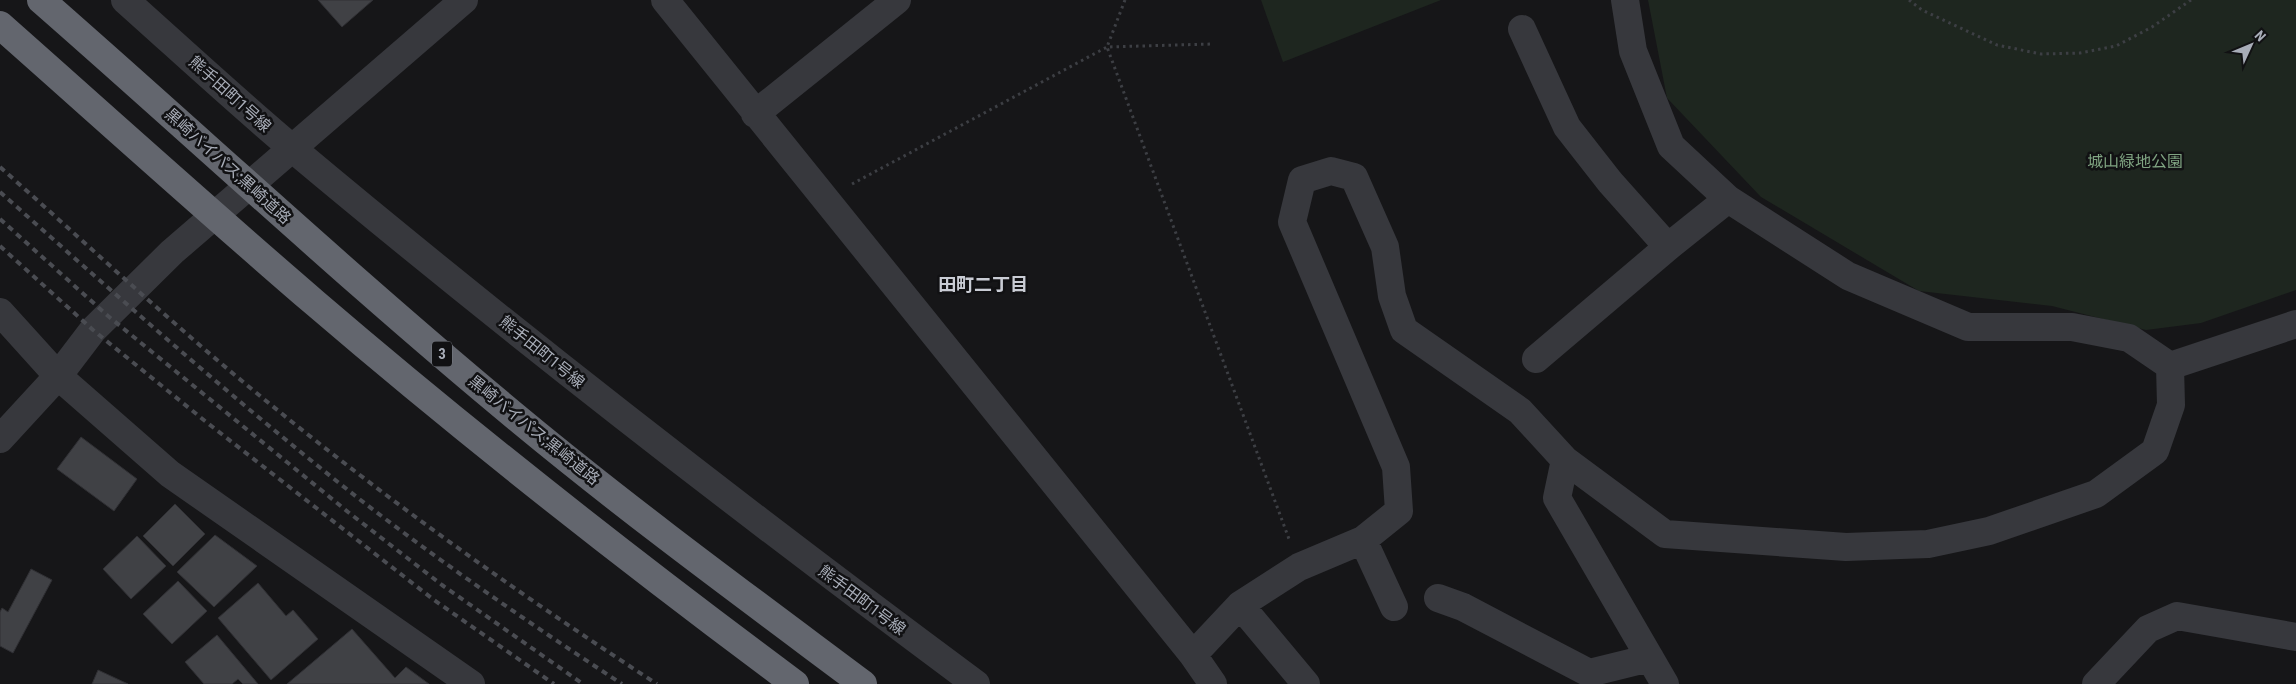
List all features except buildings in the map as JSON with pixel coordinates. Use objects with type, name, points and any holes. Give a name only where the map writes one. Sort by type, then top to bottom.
[{"type":"highway","name":"黒崎バイパス;黒崎道路","points":[[41,0],[145,91],[340,268],[523,423],[698,560],[863,684]]},
{"type":"highway","points":[[0,24],[331,316],[496,452],[667,589],[795,684]]},
{"type":"street","name":"熊手田町1号線","points":[[125,0],[292,148],[564,371],[817,566],[976,684]]},
{"type":"street","points":[[0,439],[58,376],[93,330],[123,301],[135,286],[464,0]]},
{"type":"street","points":[[664,0],[1193,655],[1212,684]]},
{"type":"street","points":[[755,114],[897,0]]},
{"type":"street","points":[[1625,0],[1633,51],[1671,146],[1728,199],[1848,276],[1968,327],[2072,327],[2129,338],[2170,366]]},
{"type":"street","points":[[1522,29],[1567,127],[1610,182],[1668,247]]},
{"type":"street","points":[[1193,655],[1240,604],[1299,567],[1363,540],[1399,511],[1396,467],[1292,222],[1302,180],[1331,170],[1354,177],[1385,247],[1392,296],[1404,330],[1520,411],[1565,460],[1664,534],[1846,547],[1928,544],[1989,532],[2096,494],[2155,451],[2171,405],[2170,366]]},
{"type":"street","points":[[1536,359],[1668,247],[1728,199]]},
{"type":"street","points":[[0,312],[58,376],[170,474],[472,684]]},
{"type":"street","points":[[2170,366],[2296,324]]},
{"type":"street","points":[[1565,460],[1557,498],[1665,684]]},
{"type":"street","points":[[1363,540],[1394,606]]},
{"type":"street","points":[[1438,598],[1463,607],[1589,674],[1650,658]]},
{"type":"street","points":[[1240,604],[1306,684]]},
{"type":"street","points":[[2096,684],[2148,629],[2177,616],[2296,636]]},
{"type":"path","points":[[1125,0],[1108,47],[1299,567]]},
{"type":"path","points":[[1909,0],[1922,10],[1997,45],[2041,54],[2080,53],[2116,46],[2152,28],[2191,0]]},
{"type":"path","points":[[825,198],[1108,47],[1212,44]]},
{"type":"green space","points":[[1261,0],[1441,0],[1283,62]]},
{"type":"green space","name":"城山緑地公園","points":[[1648,0],[2296,0],[2296,290],[2201,323],[2146,330],[2052,306],[1919,291],[1761,197],[1667,98]]},
{"type":"railway","points":[[0,167],[206,351],[338,458],[390,498],[548,612],[657,684]]},
{"type":"railway","points":[[0,192],[222,386],[358,498],[488,594],[622,684]]},
{"type":"railway","points":[[0,219],[108,316],[348,512],[442,585],[583,684]]},
{"type":"railway","points":[[0,246],[93,330],[205,421],[434,600],[554,684]]},
{"type":"district","name":"田町二丁目","points":[[983,284]]}]
